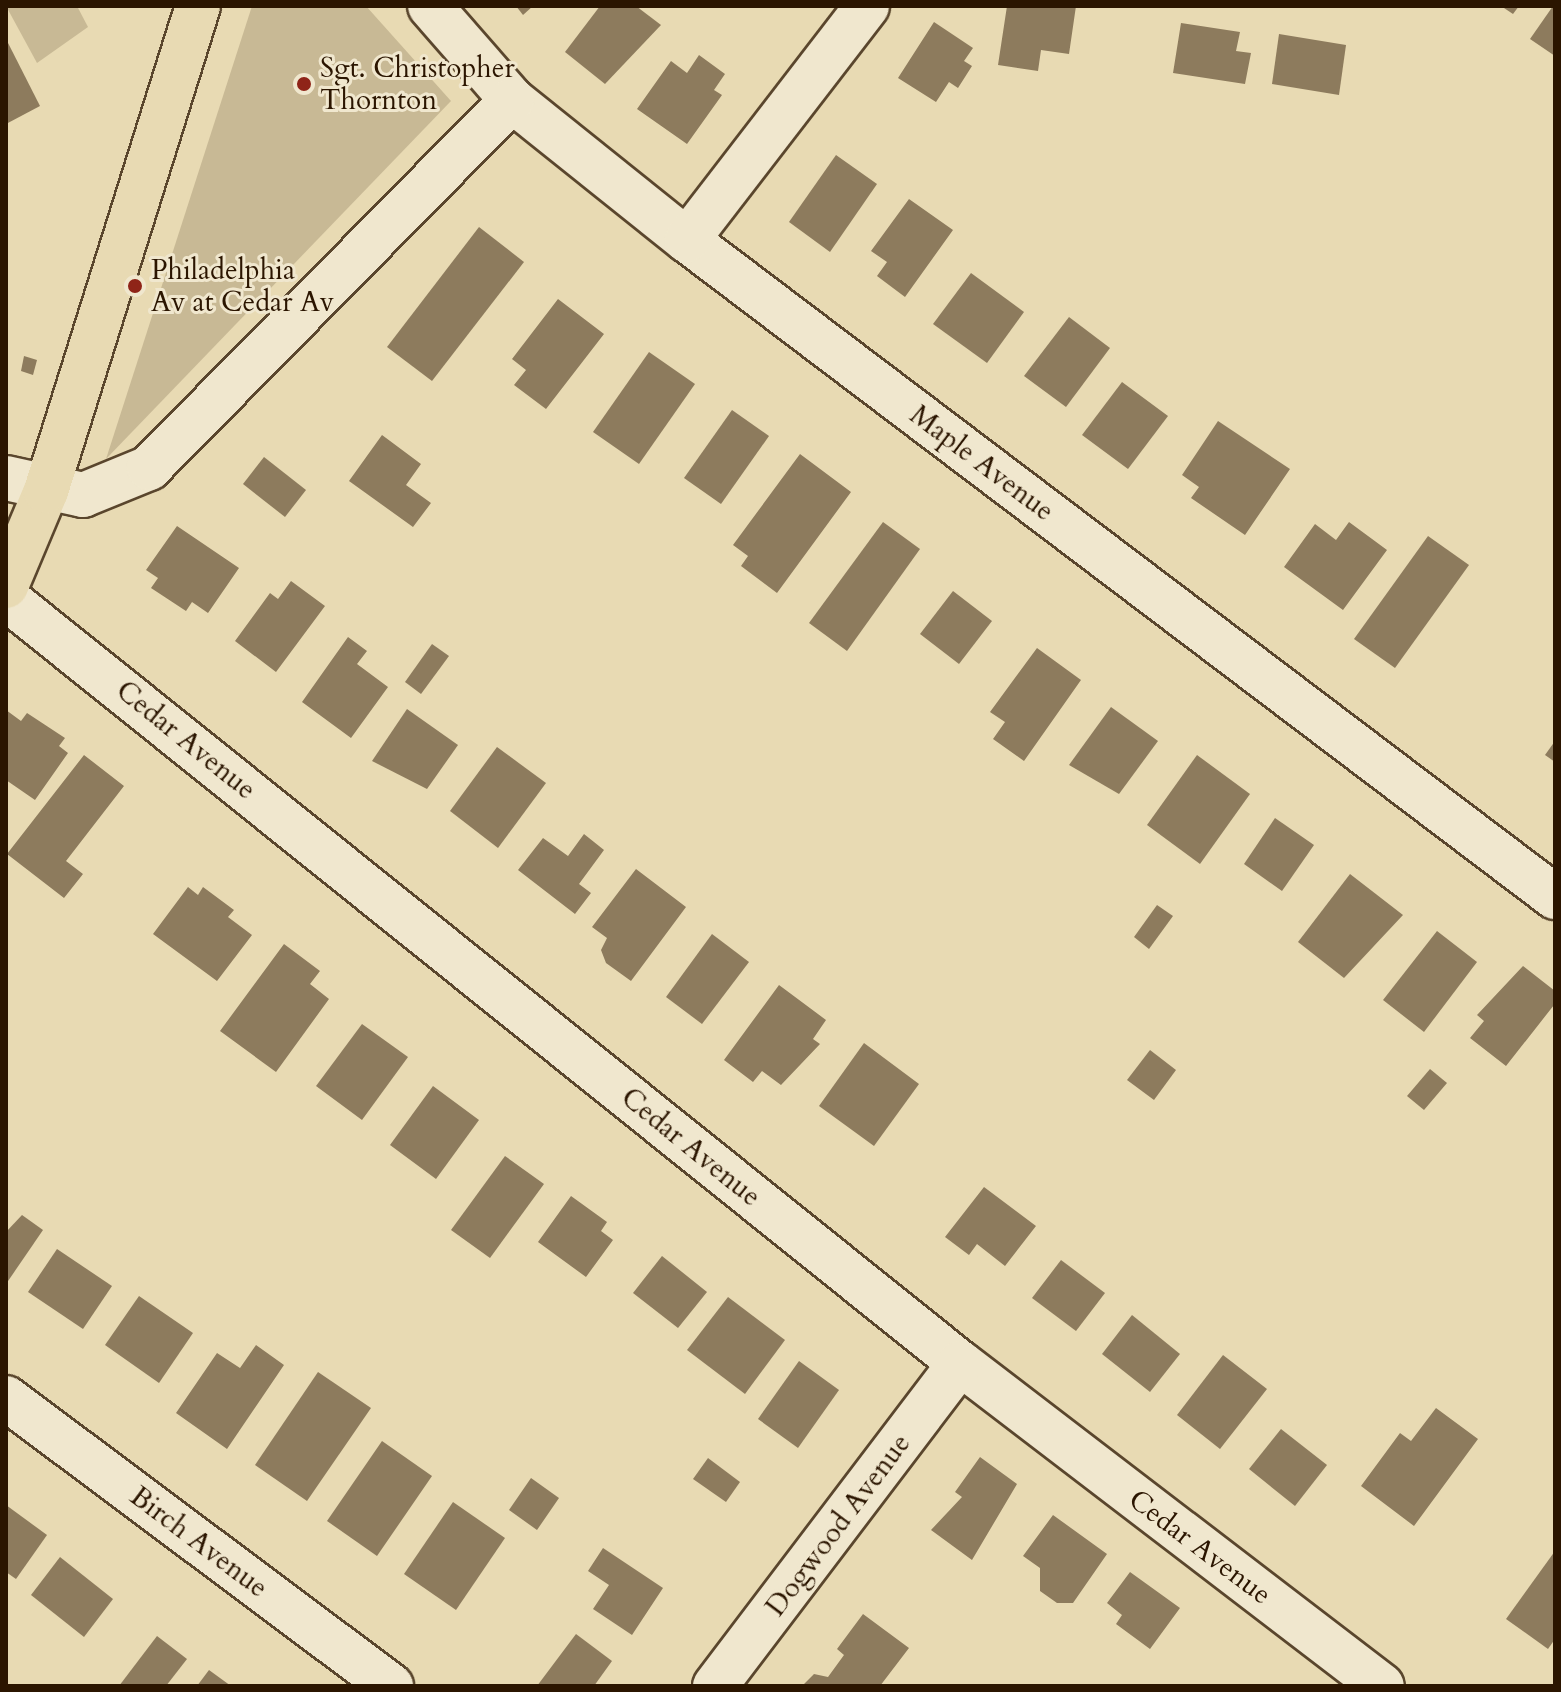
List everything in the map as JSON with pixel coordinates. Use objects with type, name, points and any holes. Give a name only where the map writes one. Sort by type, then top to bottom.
[{"type":"main road","points":[[6,586],[26,484],[198,6]]},
{"type":"street","name":"Maple Avenue","points":[[430,6],[512,100],[687,240],[1555,897]]},
{"type":"street","points":[[687,240],[867,6]]},
{"type":"street","points":[[26,484],[83,495],[149,468],[512,100]]},
{"type":"street","name":"Cedar Avenue","points":[[6,598],[960,1363],[1382,1686]]},
{"type":"street","name":"Dogwood Avenue","points":[[715,1686],[960,1363]]},
{"type":"street","name":"Birch Avenue","points":[[6,1398],[391,1686]]},
{"type":"shaded area","points":[[6,6],[77,6],[88,27],[37,63]]},
{"type":"shaded area","points":[[252,6],[366,6],[451,101],[106,459]]},
{"type":"building","points":[[516,6],[533,6],[523,15]]},
{"type":"building","points":[[600,6],[636,6],[661,25],[605,84],[565,52]]},
{"type":"building","points":[[1007,6],[1076,6],[1069,54],[1041,50],[1038,71],[998,65]]},
{"type":"building","points":[[1501,6],[1519,6],[1513,14]]},
{"type":"building","points":[[1555,6],[1555,56],[1530,39]]},
{"type":"building","points":[[934,22],[973,48],[964,61],[972,66],[958,88],[949,82],[936,102],[898,78]]},
{"type":"building","points":[[1181,23],[1240,32],[1236,51],[1251,53],[1245,84],[1173,73]]},
{"type":"building","points":[[1279,34],[1346,45],[1339,95],[1272,84]]},
{"type":"building","points":[[6,39],[40,106],[6,124]]},
{"type":"building","points":[[699,55],[725,74],[714,90],[722,95],[687,144],[637,109],[671,61],[687,73]]},
{"type":"building","points":[[836,155],[877,184],[830,252],[789,222]]},
{"type":"building","points":[[909,199],[953,230],[905,297],[877,276],[887,262],[871,251]]},
{"type":"building","points":[[479,227],[524,262],[432,381],[387,347]]},
{"type":"building","points":[[971,273],[1024,312],[987,363],[933,324]]},
{"type":"building","points":[[558,299],[604,334],[546,409],[514,385],[526,370],[512,359]]},
{"type":"building","points":[[1069,317],[1110,348],[1066,407],[1024,376]]},
{"type":"building","points":[[649,352],[695,384],[639,464],[593,432]]},
{"type":"building","points":[[24,356],[37,360],[33,375],[21,371]]},
{"type":"building","points":[[1122,382],[1168,416],[1128,469],[1082,435]]},
{"type":"building","points":[[732,410],[769,436],[721,504],[684,478]]},
{"type":"building","points":[[1218,421],[1290,469],[1245,535],[1191,498],[1199,487],[1182,475]]},
{"type":"building","points":[[382,435],[421,464],[406,485],[431,503],[413,527],[349,481]]},
{"type":"building","points":[[800,454],[851,492],[777,593],[741,566],[748,556],[733,545]]},
{"type":"building","points":[[264,457],[306,490],[285,517],[243,484]]},
{"type":"building","points":[[883,522],[920,549],[847,651],[809,623]]},
{"type":"building","points":[[1349,522],[1387,550],[1343,610],[1284,567],[1315,524],[1336,540]]},
{"type":"building","points":[[177,526],[239,568],[208,613],[192,602],[186,611],[151,588],[158,578],[146,570]]},
{"type":"building","points":[[1428,536],[1469,565],[1395,668],[1354,639]]},
{"type":"building","points":[[291,581],[325,606],[276,672],[235,641],[270,593],[278,599]]},
{"type":"building","points":[[953,591],[992,621],[959,664],[920,634]]},
{"type":"building","points":[[348,637],[367,651],[357,664],[388,687],[351,738],[302,702]]},
{"type":"building","points":[[432,644],[449,656],[421,694],[405,682]]},
{"type":"building","points":[[1037,648],[1081,680],[1024,761],[993,739],[1005,722],[990,712]]},
{"type":"building","points":[[1111,707],[1158,741],[1119,794],[1069,765]]},
{"type":"building","points":[[407,709],[458,745],[427,789],[372,761]]},
{"type":"building","points":[[6,710],[21,721],[27,713],[65,738],[59,746],[68,753],[35,800],[6,780]]},
{"type":"building","points":[[1555,741],[1555,762],[1545,755]]},
{"type":"building","points":[[497,747],[546,783],[498,848],[450,811]]},
{"type":"building","points":[[84,755],[124,786],[66,861],[83,874],[64,898],[7,854]]},
{"type":"building","points":[[1197,755],[1250,794],[1200,864],[1147,825]]},
{"type":"building","points":[[1275,818],[1314,845],[1282,891],[1244,864]]},
{"type":"building","points":[[584,834],[604,850],[579,884],[591,893],[575,914],[518,870],[543,838],[568,856]]},
{"type":"building","points":[[636,869],[686,907],[631,981],[606,963],[601,950],[607,938],[592,927]]},
{"type":"building","points":[[1350,874],[1403,915],[1344,978],[1298,942]]},
{"type":"building","points":[[188,887],[198,895],[203,887],[234,910],[228,917],[252,935],[217,981],[153,934]]},
{"type":"building","points":[[1157,905],[1173,916],[1149,949],[1134,937]]},
{"type":"building","points":[[1437,931],[1477,962],[1424,1032],[1383,1000]]},
{"type":"building","points":[[712,934],[749,962],[702,1024],[666,997]]},
{"type":"building","points":[[284,944],[320,971],[310,984],[329,999],[276,1072],[220,1031]]},
{"type":"building","points":[[1523,966],[1555,991],[1554,1005],[1506,1066],[1470,1038],[1484,1021],[1477,1015]]},
{"type":"building","points":[[779,985],[826,1020],[813,1039],[820,1044],[781,1085],[762,1071],[753,1082],[724,1060]]},
{"type":"building","points":[[362,1024],[408,1057],[362,1120],[316,1086]]},
{"type":"building","points":[[864,1043],[919,1084],[874,1146],[819,1106]]},
{"type":"building","points":[[1150,1050],[1176,1070],[1154,1100],[1127,1080]]},
{"type":"building","points":[[1430,1069],[1447,1083],[1424,1110],[1407,1096]]},
{"type":"building","points":[[433,1086],[479,1120],[436,1179],[390,1145]]},
{"type":"building","points":[[505,1156],[544,1184],[490,1258],[451,1230]]},
{"type":"building","points":[[984,1187],[1036,1226],[1005,1266],[977,1244],[969,1255],[945,1237]]},
{"type":"building","points":[[571,1196],[607,1222],[601,1231],[613,1240],[586,1277],[538,1242]]},
{"type":"building","points":[[22,1215],[43,1230],[6,1284],[6,1232]]},
{"type":"building","points":[[57,1249],[112,1286],[83,1329],[28,1292]]},
{"type":"building","points":[[662,1256],[707,1292],[678,1328],[633,1293]]},
{"type":"building","points":[[1061,1260],[1105,1293],[1076,1331],[1032,1298]]},
{"type":"building","points":[[139,1296],[193,1333],[159,1383],[105,1345]]},
{"type":"building","points":[[728,1297],[785,1340],[745,1394],[687,1350]]},
{"type":"building","points":[[1132,1315],[1180,1354],[1150,1392],[1102,1354]]},
{"type":"building","points":[[256,1345],[284,1365],[227,1449],[176,1413],[217,1353],[240,1368]]},
{"type":"building","points":[[1223,1355],[1267,1389],[1220,1449],[1177,1415]]},
{"type":"building","points":[[799,1361],[839,1390],[798,1448],[758,1419]]},
{"type":"building","points":[[318,1372],[371,1408],[307,1501],[255,1465]]},
{"type":"building","points":[[1436,1408],[1478,1439],[1414,1526],[1361,1486],[1400,1433],[1411,1441]]},
{"type":"building","points":[[1281,1429],[1327,1465],[1295,1506],[1249,1469]]},
{"type":"building","points":[[382,1441],[432,1476],[377,1556],[327,1521]]},
{"type":"building","points":[[980,1457],[1017,1484],[972,1560],[931,1530],[962,1497],[955,1492]]},
{"type":"building","points":[[708,1458],[740,1482],[726,1502],[693,1479]]},
{"type":"building","points":[[531,1478],[559,1498],[537,1530],[509,1510]]},
{"type":"building","points":[[453,1502],[505,1538],[456,1610],[404,1574]]},
{"type":"building","points":[[6,1505],[47,1535],[16,1579],[6,1572]]},
{"type":"building","points":[[1053,1515],[1107,1554],[1073,1603],[1057,1603],[1040,1591],[1040,1568],[1023,1556]]},
{"type":"building","points":[[603,1548],[663,1588],[632,1635],[593,1609],[609,1585],[588,1571]]},
{"type":"building","points":[[1555,1551],[1555,1639],[1548,1649],[1506,1619]]},
{"type":"building","points":[[60,1557],[113,1599],[84,1637],[31,1595]]},
{"type":"building","points":[[1130,1572],[1180,1608],[1150,1649],[1116,1624],[1122,1615],[1107,1603]]},
{"type":"building","points":[[863,1614],[909,1648],[880,1686],[802,1686],[814,1674],[828,1677],[844,1655],[837,1649]]},
{"type":"building","points":[[576,1634],[612,1661],[594,1686],[537,1686]]},
{"type":"building","points":[[157,1636],[187,1659],[166,1686],[119,1686]]},
{"type":"building","points":[[209,1670],[231,1686],[197,1686]]},
{"type":"place","name":"Sgt. Christopher Thornton","points":[[304,84]]},
{"type":"place","name":"Philadelphia Av at Cedar Av","points":[[135,286]]}]
